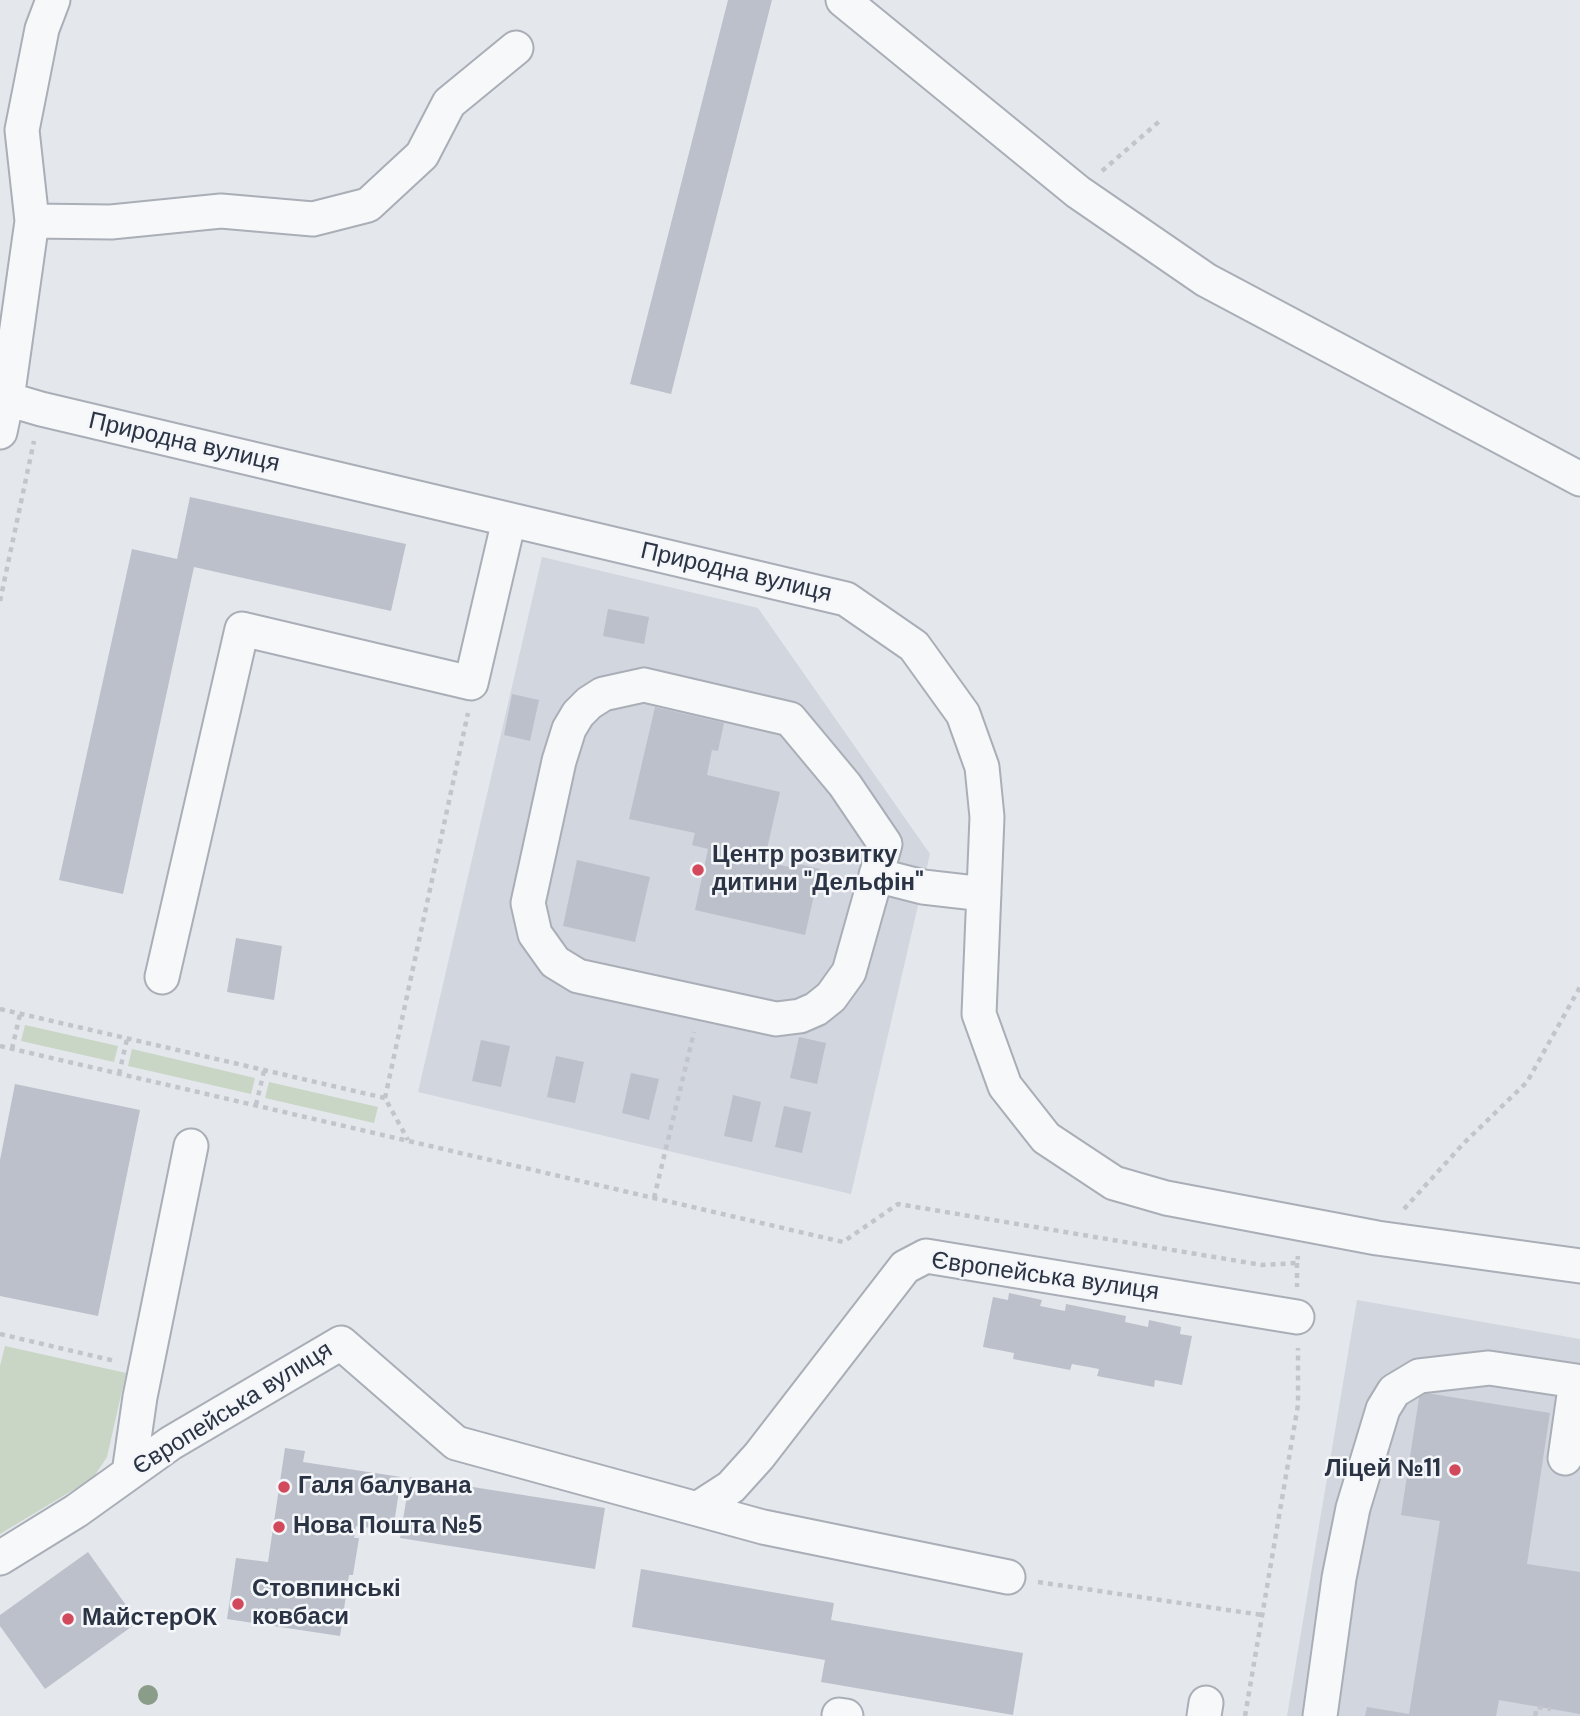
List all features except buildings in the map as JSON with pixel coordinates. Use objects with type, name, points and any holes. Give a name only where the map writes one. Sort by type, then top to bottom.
[{"type":"street","points":[[0,432],[32,220],[22,130],[42,29],[53,0]]},
{"type":"street","points":[[843,0],[1078,192],[1206,280],[1580,479]]},
{"type":"street","points":[[32,220],[111,222],[221,211],[313,219],[368,205],[422,155],[449,103],[516,48]]},
{"type":"street","name":"Природна вулиця","points":[[7,399],[41,410],[846,599],[914,646],[962,714],[982,767],[986,817],[979,1014],[1005,1086],[1046,1138],[1114,1183],[1166,1198],[1377,1238],[1580,1266]]},
{"type":"street","points":[[162,977],[242,629],[471,682],[509,520]]},
{"type":"street","points":[[645,685],[790,719],[845,785],[885,844],[849,972],[841,987],[816,1009],[800,1016],[776,1018],[701,1002],[578,976],[555,962],[535,934],[528,903],[559,761],[569,729],[589,703],[616,689],[645,685]]},
{"type":"street","points":[[876,875],[923,887],[984,894]]},
{"type":"street","points":[[129,1473],[146,1368],[191,1146]]},
{"type":"street","name":"Європейська вулиця","points":[[697,1509],[730,1487],[759,1456],[905,1267],[926,1256],[1297,1317]]},
{"type":"street","name":"Європейська вулиця","points":[[0,1558],[76,1511],[171,1443],[341,1343],[456,1443],[763,1527],[1008,1577]]},
{"type":"street","points":[[1320,1716],[1339,1578],[1353,1508],[1383,1409],[1394,1391],[1419,1376],[1489,1368],[1579,1375],[1565,1458]]},
{"type":"path","points":[[1078,192],[1162,119]]},
{"type":"path","points":[[0,601],[41,410]]},
{"type":"path","points":[[408,1140],[385,1098],[471,703],[471,682]]},
{"type":"path","points":[[1377,1238],[1464,1143],[1527,1082],[1580,987]]},
{"type":"path","points":[[654,1198],[701,1002]]},
{"type":"path","points":[[0,1009],[385,1098]]},
{"type":"path","points":[[12,1049],[20,1014]]},
{"type":"path","points":[[119,1074],[127,1039]]},
{"type":"path","points":[[0,1046],[843,1242],[898,1204],[1262,1265],[1297,1263]]},
{"type":"path","points":[[256,1105],[264,1070]]},
{"type":"path","points":[[1245,1716],[1298,1405],[1297,1263],[1303,1225]]},
{"type":"path","points":[[0,1334],[146,1368]]},
{"type":"path","points":[[1008,1577],[1262,1615]]},
{"type":"path","points":[[1535,1716],[1537,1707],[1551,1709]]},
{"type":"shaded area","name":"Центр розвитку дитини \"Дельфін\"","points":[[542,557],[758,608],[930,854],[851,1194],[418,1092]]},
{"type":"shaded area","name":"Ліцей №11","points":[[1357,1300],[1580,1339],[1580,1716],[1287,1716]]},
{"type":"green space","points":[[25,1025],[118,1046],[114,1062],[21,1041]]},
{"type":"green space","points":[[132,1049],[255,1078],[251,1094],[128,1066]]},
{"type":"green space","points":[[269,1082],[378,1107],[374,1123],[265,1098]]},
{"type":"green space","points":[[5,1346],[126,1373],[107,1457],[93,1478],[0,1534],[0,1366]]},
{"type":"place","name":"Центр розвитку дитини \"Дельфін\"","points":[[698,870]]},
{"type":"place","name":"Ліцей №11","points":[[1455,1470]]},
{"type":"place","name":"Галя балувана","points":[[284,1487]]},
{"type":"place","name":"Нова Пошта №5","points":[[279,1527]]},
{"type":"place","name":"Стовпинські ковбаси","points":[[238,1604]]},
{"type":"place","name":"МайстерОК","points":[[68,1619]]}]
